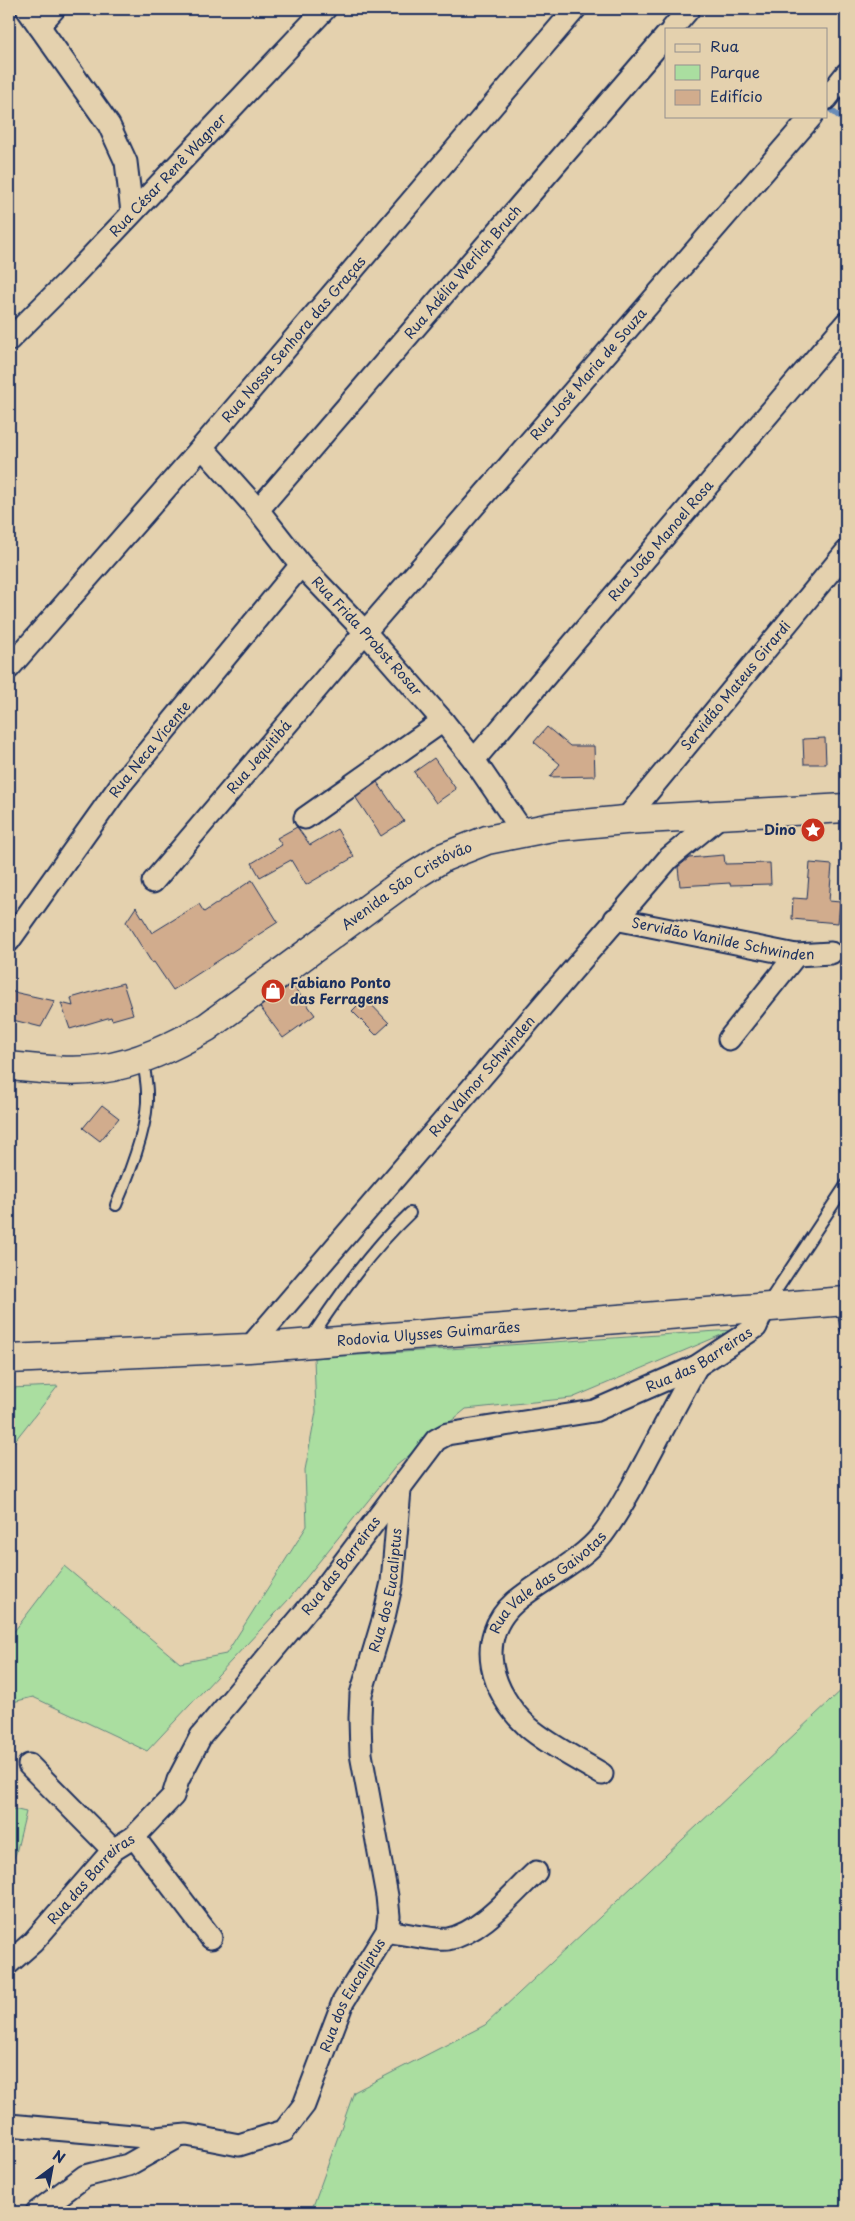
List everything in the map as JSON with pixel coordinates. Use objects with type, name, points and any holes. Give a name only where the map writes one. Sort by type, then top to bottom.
[{"type":"main road","name":"Avenida São Cristóvão","points":[[9,1066],[50,1070],[101,1069],[143,1058],[176,1044],[207,1027],[404,882],[444,857],[487,840],[523,832],[625,820],[724,813],[846,808]]},
{"type":"main road","name":"Rodovia Ulysses Guimarães","points":[[9,1359],[249,1348],[845,1301]]},
{"type":"street","points":[[26,9],[109,125],[126,162],[132,212]]},
{"type":"street","points":[[39,26],[54,9]]},
{"type":"street","name":"Rua César Renê Wagner","points":[[9,340],[325,9]]},
{"type":"street","name":"Rua Nossa Senhora das Graças","points":[[9,668],[202,448],[575,9]]},
{"type":"street","points":[[673,28],[690,9]]},
{"type":"street","name":"Rua Adélia Werlich Bruch","points":[[258,510],[665,37]]},
{"type":"street","name":"Rua José Maria de Souza","points":[[365,632],[811,118]]},
{"type":"street","name":"Rua João Manoel Rosa","points":[[474,760],[846,323]]},
{"type":"street","name":"Rua Frida Probst Rosar","points":[[202,448],[258,510],[301,565],[365,632],[443,721],[474,760],[523,832]]},
{"type":"street","name":"Servidão Mateus Girardi","points":[[625,820],[846,552]]},
{"type":"street","name":"Rua Neca Vicente","points":[[9,941],[121,784],[301,565]]},
{"type":"street","name":"Rua Jequitibá","points":[[153,882],[365,632]]},
{"type":"street","points":[[305,818],[443,721]]},
{"type":"street","name":"Rua Valmor Schwinden","points":[[249,1348],[615,918],[669,858],[724,813]]},
{"type":"street","name":"Servidão Vanilde Schwinden","points":[[615,918],[796,955],[831,953]]},
{"type":"street","points":[[729,1039],[796,955]]},
{"type":"street","name":"Rua das Barreiras","points":[[9,1963],[33,1942],[113,1850],[134,1836],[173,1796],[178,1780],[201,1736],[317,1598],[436,1440],[447,1434],[594,1411],[697,1366],[756,1327],[764,1308]]},
{"type":"street","name":"Rua Vale das Gaivotas","points":[[602,1774],[553,1745],[528,1726],[510,1706],[496,1684],[490,1657],[491,1640],[500,1621],[514,1603],[576,1559],[602,1536],[625,1501],[697,1366]]},
{"type":"street","name":"Rua dos Eucaliptus","points":[[9,2125],[156,2138],[181,2136],[239,2145],[284,2131],[304,2105],[343,2002],[387,1931],[389,1916],[361,1754],[360,1718],[361,1694],[384,1617],[392,1582],[400,1490]]},
{"type":"street","points":[[29,1765],[113,1850]]},
{"type":"street","points":[[134,1836],[211,1938]]},
{"type":"street","points":[[387,1931],[447,1939],[466,1932],[486,1920],[536,1872]]},
{"type":"street","points":[[37,2212],[85,2176],[128,2166],[181,2136]]},
{"type":"lane","points":[[116,1204],[131,1169],[140,1135],[147,1095],[143,1058]]},
{"type":"lane","points":[[764,1308],[846,1185]]},
{"type":"lane","points":[[306,1344],[354,1275],[385,1236],[410,1213]]},
{"type":"lane","points":[[845,1301],[846,1328]]},
{"type":"green space","points":[[733,1330],[572,1398],[466,1409],[396,1466],[289,1599],[147,1751],[33,1697],[9,1703],[9,1638],[64,1566],[180,1663],[226,1654],[307,1526],[305,1470],[316,1412],[314,1358]]},
{"type":"green space","points":[[58,1386],[9,1448],[9,1388]]},
{"type":"green space","points":[[846,1686],[846,2212],[311,2212],[354,2092],[485,2025]]},
{"type":"green space","points":[[9,1808],[26,1812],[16,1853],[9,1870]]},
{"type":"building","points":[[547,727],[570,746],[594,746],[595,776],[550,777],[560,764],[534,742]]},
{"type":"building","points":[[825,738],[826,764],[804,764],[803,739]]},
{"type":"building","points":[[434,758],[456,789],[436,803],[414,772]]},
{"type":"building","points":[[377,782],[404,821],[381,836],[356,798]]},
{"type":"building","points":[[297,827],[310,845],[337,829],[354,857],[306,885],[291,860],[260,877],[252,863],[282,845],[277,838]]},
{"type":"building","points":[[724,855],[725,864],[770,863],[771,884],[730,885],[730,883],[680,886],[678,867],[689,858]]},
{"type":"building","points":[[810,863],[832,865],[829,901],[840,902],[838,923],[792,919],[793,898],[807,899]]},
{"type":"building","points":[[252,880],[278,922],[173,990],[154,962],[152,963],[126,922],[136,907],[152,933],[199,904],[204,912]]},
{"type":"building","points":[[123,983],[133,1014],[112,1020],[111,1017],[70,1029],[61,1003],[73,1006],[71,998]]},
{"type":"building","points":[[292,984],[315,1015],[283,1038],[260,1007]]},
{"type":"building","points":[[9,991],[55,1001],[41,1027],[9,1019]]},
{"type":"building","points":[[365,998],[389,1023],[376,1035],[352,1011]]},
{"type":"building","points":[[102,1105],[119,1118],[100,1141],[83,1128]]},
{"type":"waterway","points":[[828,108],[846,122]]},
{"type":"place","name":"Dino","points":[[813,830]]},
{"type":"place","name":"Fabiano Ponto das Ferragens","points":[[273,991]]}]
